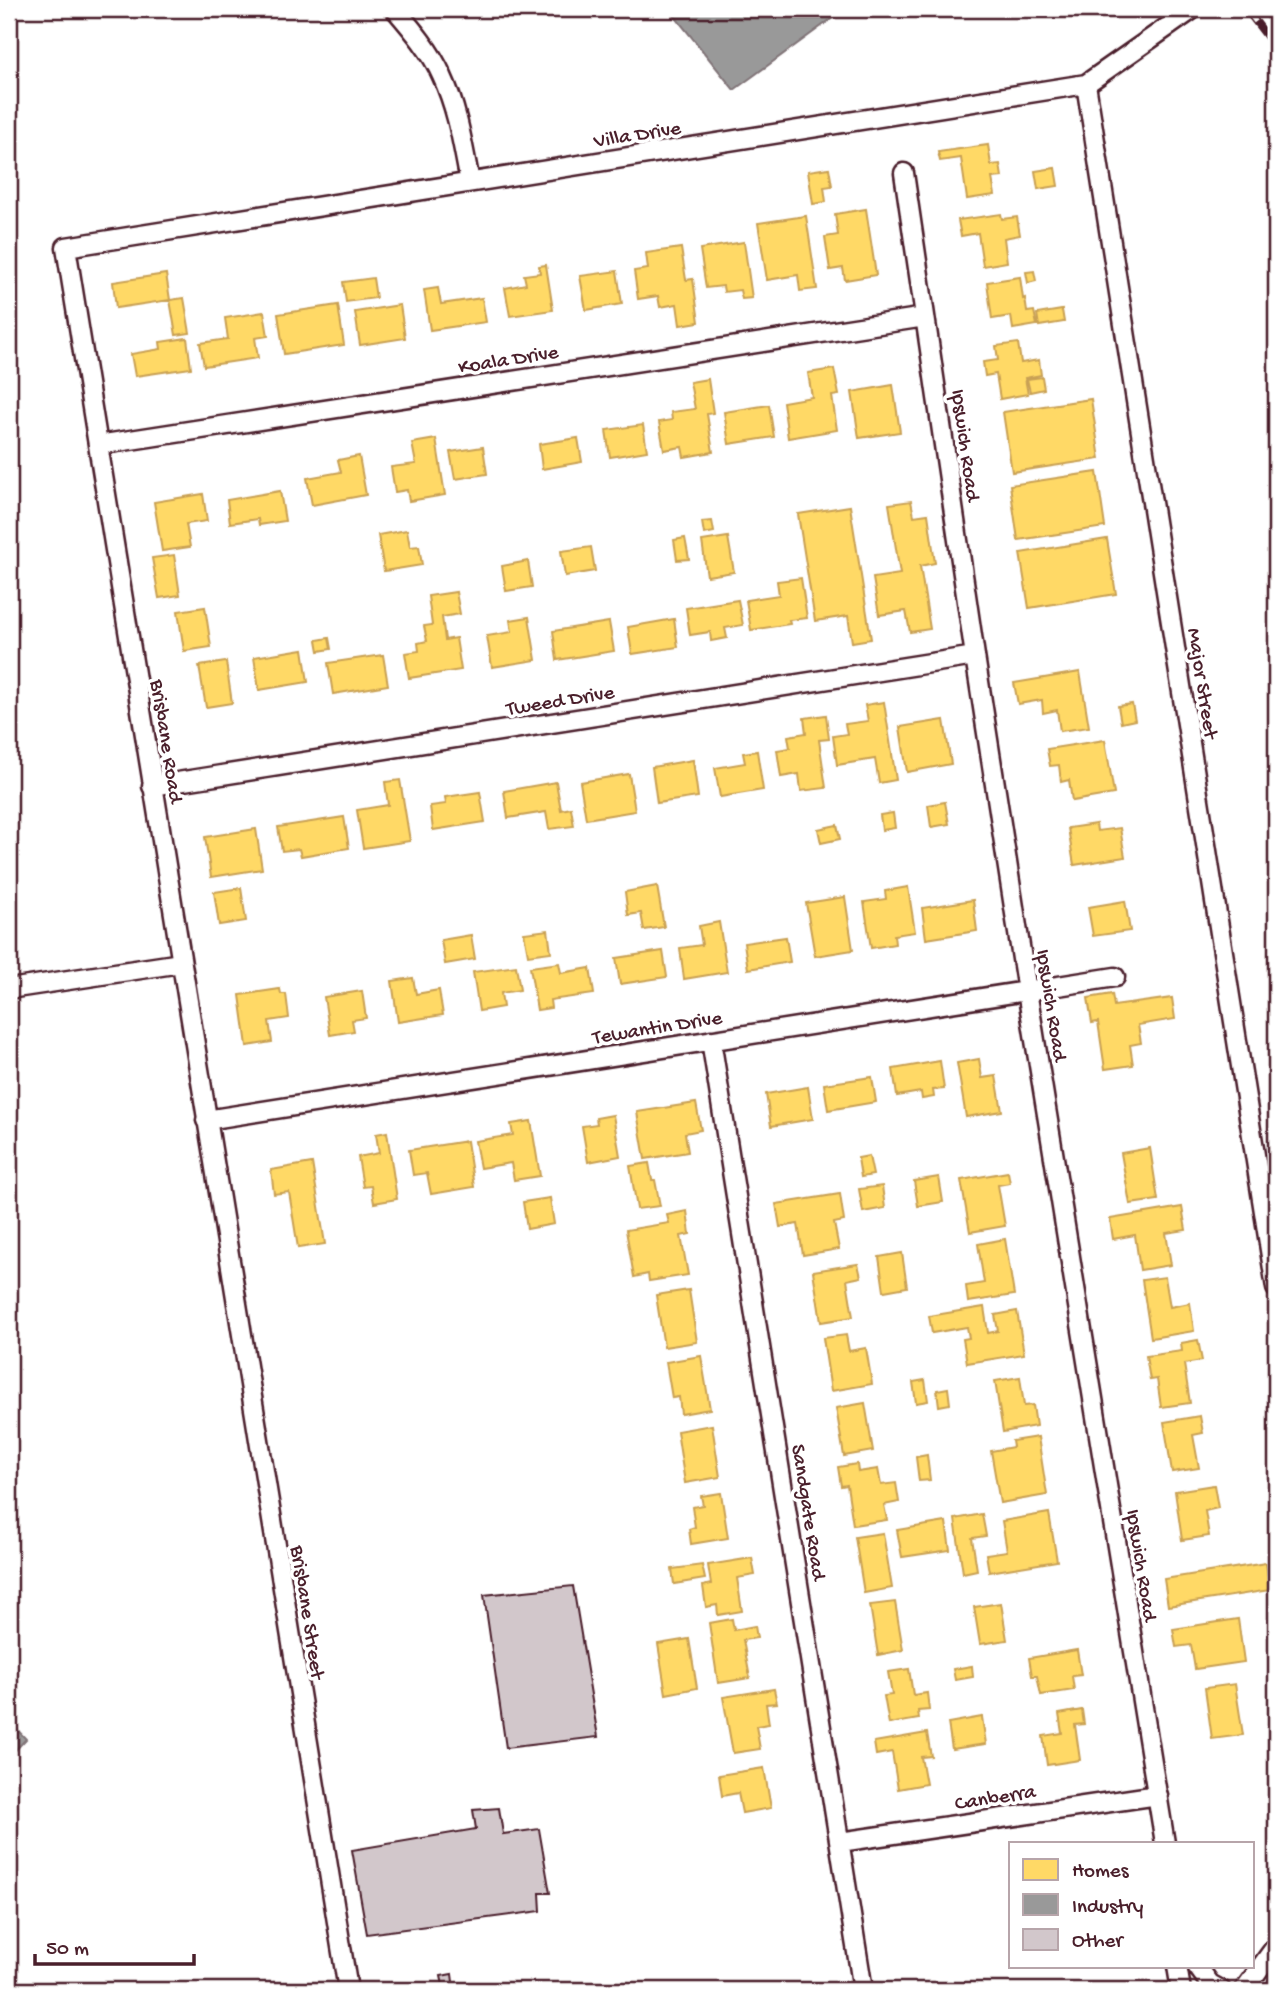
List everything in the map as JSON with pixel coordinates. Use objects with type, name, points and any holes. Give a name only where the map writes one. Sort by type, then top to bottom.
[{"type":"street","points":[[395,9],[419,38],[442,76],[456,113],[470,182]]},
{"type":"street","name":"Villa Drive","points":[[66,247],[1086,84],[1193,9]]},
{"type":"street","name":"Major Street","points":[[1086,84],[1276,1288]]},
{"type":"street","name":"Ipswich Road","points":[[904,173],[1027,991],[1165,1842]]},
{"type":"street","name":"Brisbane Road","points":[[66,247],[226,1241]]},
{"type":"street","name":"Koala Drive","points":[[97,445],[925,317]]},
{"type":"street","name":"Tweed Drive","points":[[152,786],[975,656]]},
{"type":"street","points":[[9,989],[181,963]]},
{"type":"street","name":"Tewantin Drive","points":[[206,1120],[1115,977]]},
{"type":"street","name":"Sandgate Road","points":[[711,1041],[863,1990]]},
{"type":"street","name":"Brisbane Street","points":[[226,1241],[348,1990]]},
{"type":"street","name":"Canberra","points":[[840,1842],[1158,1795]]},
{"type":"street","points":[[1244,1990],[1276,1946]]},
{"type":"street","points":[[1177,1968],[1181,1990]]},
{"type":"street","points":[[1199,1968],[1210,1983],[1221,1990]]},
{"type":"building: Homes","points":[[988,145],[991,165],[1000,164],[1002,177],[992,178],[995,195],[967,199],[961,158],[940,161],[938,152]]},
{"type":"building: Homes","points":[[829,168],[832,186],[824,187],[826,202],[813,204],[808,171]]},
{"type":"building: Homes","points":[[1055,168],[1058,186],[1038,189],[1035,171]]},
{"type":"building: Homes","points":[[866,209],[876,275],[845,280],[843,268],[830,270],[825,237],[838,235],[835,214]]},
{"type":"building: Homes","points":[[1001,214],[1002,219],[1017,217],[1020,235],[1004,238],[1007,262],[983,266],[978,233],[961,236],[958,220]]},
{"type":"building: Homes","points":[[806,216],[817,289],[800,291],[798,275],[767,280],[758,223]]},
{"type":"building: Homes","points":[[744,242],[752,298],[742,299],[740,290],[724,292],[723,286],[706,288],[700,249]]},
{"type":"building: Homes","points":[[681,248],[686,280],[693,279],[699,322],[680,325],[677,304],[660,307],[658,296],[638,299],[634,271],[648,269],[646,253]]},
{"type":"building: Homes","points":[[546,265],[553,310],[510,316],[505,288],[526,284],[524,275],[540,273],[539,266]]},
{"type":"building: Homes","points":[[617,271],[622,304],[586,310],[580,276]]},
{"type":"building: Homes","points":[[1034,271],[1036,281],[1028,283],[1026,272]]},
{"type":"building: Homes","points":[[166,274],[170,300],[116,308],[113,282]]},
{"type":"building: Homes","points":[[1020,277],[1027,312],[1034,311],[1037,325],[1013,329],[1011,316],[992,319],[987,282]]},
{"type":"building: Homes","points":[[373,278],[376,298],[346,302],[343,282]]},
{"type":"building: Homes","points":[[438,288],[441,304],[482,298],[486,322],[430,330],[424,290]]},
{"type":"building: Homes","points":[[184,298],[190,333],[176,335],[170,300]]},
{"type":"building: Homes","points":[[338,305],[344,345],[284,354],[278,314]]},
{"type":"building: Homes","points":[[400,305],[405,338],[360,345],[355,312]]},
{"type":"building: Homes","points":[[1062,310],[1064,322],[1039,326],[1037,314]]},
{"type":"building: Homes","points":[[264,312],[268,336],[255,338],[258,358],[204,366],[200,343],[228,339],[225,318]]},
{"type":"building: Homes","points":[[187,338],[191,368],[135,376],[131,354],[161,349],[160,342]]},
{"type":"building: Homes","points":[[1018,343],[1021,363],[1039,360],[1041,375],[1025,378],[1028,394],[1000,399],[996,374],[985,376],[983,362],[998,360],[996,346]]},
{"type":"building: Homes","points":[[834,369],[839,395],[832,396],[837,430],[788,438],[783,402],[812,397],[808,373]]},
{"type":"building: Homes","points":[[1042,377],[1044,389],[1030,392],[1027,379]]},
{"type":"building: Homes","points":[[708,379],[713,413],[707,414],[713,452],[684,457],[682,447],[664,450],[659,422],[672,420],[671,412],[695,409],[690,382]]},
{"type":"building: Homes","points":[[893,385],[900,432],[859,438],[852,392]]},
{"type":"building: Homes","points":[[1091,399],[1100,459],[1012,472],[1003,412]]},
{"type":"building: Homes","points":[[769,405],[774,437],[729,444],[724,412]]},
{"type":"building: Homes","points":[[643,425],[647,451],[610,457],[606,430]]},
{"type":"building: Homes","points":[[578,438],[582,462],[542,469],[539,444]]},
{"type":"building: Homes","points":[[436,439],[445,495],[409,501],[407,490],[395,492],[391,467],[416,464],[412,443]]},
{"type":"building: Homes","points":[[483,447],[487,474],[455,479],[450,452]]},
{"type":"building: Homes","points":[[359,456],[366,495],[312,505],[307,478],[341,472],[338,460]]},
{"type":"building: Homes","points":[[1097,472],[1105,527],[1018,540],[1010,485]]},
{"type":"building: Homes","points":[[280,491],[285,521],[259,525],[258,519],[230,523],[227,500]]},
{"type":"building: Homes","points":[[203,494],[207,521],[186,524],[190,547],[162,551],[154,502]]},
{"type":"building: Homes","points":[[911,501],[914,516],[928,514],[935,563],[920,566],[930,629],[910,632],[906,611],[879,615],[873,578],[900,574],[889,504]]},
{"type":"building: Homes","points":[[850,506],[871,639],[852,642],[848,616],[815,621],[798,514]]},
{"type":"building: Homes","points":[[712,521],[714,532],[704,534],[702,522]]},
{"type":"building: Homes","points":[[407,530],[410,547],[419,546],[422,565],[384,571],[378,535]]},
{"type":"building: Homes","points":[[728,537],[734,572],[707,576],[702,541]]},
{"type":"building: Homes","points":[[685,538],[689,559],[677,560],[674,540]]},
{"type":"building: Homes","points":[[1107,539],[1116,594],[1029,608],[1020,553]]},
{"type":"building: Homes","points":[[591,547],[595,571],[565,576],[561,551]]},
{"type":"building: Homes","points":[[174,555],[180,595],[159,598],[152,558]]},
{"type":"building: Homes","points":[[528,561],[532,587],[506,591],[502,566]]},
{"type":"building: Homes","points":[[801,578],[807,618],[789,620],[790,624],[751,630],[746,600],[779,595],[777,581]]},
{"type":"building: Homes","points":[[456,592],[460,614],[442,617],[445,640],[456,638],[461,670],[409,678],[405,653],[419,651],[418,643],[427,641],[424,626],[432,625],[428,596]]},
{"type":"building: Homes","points":[[738,600],[743,625],[725,628],[727,638],[711,641],[710,632],[690,635],[686,608]]},
{"type":"building: Homes","points":[[205,607],[211,647],[184,651],[178,611]]},
{"type":"building: Homes","points":[[529,617],[536,660],[492,667],[487,636],[512,632],[510,620]]},
{"type":"building: Homes","points":[[674,619],[678,647],[632,654],[628,627]]},
{"type":"building: Homes","points":[[609,622],[614,651],[557,660],[553,631]]},
{"type":"building: Homes","points":[[329,638],[331,649],[319,651],[317,640]]},
{"type":"building: Homes","points":[[303,649],[308,682],[259,690],[254,657]]},
{"type":"building: Homes","points":[[383,655],[388,685],[333,694],[328,663]]},
{"type":"building: Homes","points":[[226,662],[232,703],[206,707],[199,666]]},
{"type":"building: Homes","points":[[1080,672],[1089,727],[1060,731],[1057,710],[1043,713],[1042,700],[1018,704],[1014,683]]},
{"type":"building: Homes","points":[[884,702],[896,780],[879,783],[875,759],[837,765],[833,736],[847,734],[845,724],[868,721],[865,705]]},
{"type":"building: Homes","points":[[1132,704],[1135,720],[1121,723],[1118,706]]},
{"type":"building: Homes","points":[[826,715],[829,739],[819,740],[826,788],[801,791],[799,774],[781,777],[777,750],[790,748],[788,736],[806,733],[804,718]]},
{"type":"building: Homes","points":[[944,720],[951,764],[907,772],[900,727]]},
{"type":"building: Homes","points":[[1105,740],[1114,794],[1072,801],[1069,780],[1061,782],[1059,765],[1050,766],[1047,749]]},
{"type":"building: Homes","points":[[757,751],[763,790],[720,797],[715,768],[745,763],[743,753]]},
{"type":"building: Homes","points":[[693,760],[698,797],[657,803],[652,767]]},
{"type":"building: Homes","points":[[629,774],[635,811],[586,819],[580,782]]},
{"type":"building: Homes","points":[[400,780],[410,841],[363,848],[357,810],[388,805],[385,782]]},
{"type":"building: Homes","points":[[556,782],[561,810],[571,808],[574,826],[549,829],[546,812],[508,818],[504,791]]},
{"type":"building: Homes","points":[[480,792],[485,822],[433,830],[430,806],[446,804],[445,797]]},
{"type":"building: Homes","points":[[945,802],[949,824],[931,827],[928,805]]},
{"type":"building: Homes","points":[[893,813],[895,828],[882,830],[880,815]]},
{"type":"building: Homes","points":[[344,817],[349,848],[301,856],[299,849],[282,851],[278,827]]},
{"type":"building: Homes","points":[[1096,824],[1097,831],[1120,828],[1125,857],[1074,865],[1068,828]]},
{"type":"building: Homes","points":[[837,825],[840,839],[821,843],[818,829]]},
{"type":"building: Homes","points":[[256,829],[262,869],[211,877],[205,837]]},
{"type":"building: Homes","points":[[657,886],[664,927],[644,930],[641,913],[628,915],[625,892]]},
{"type":"building: Homes","points":[[908,887],[915,932],[894,935],[895,944],[871,948],[864,902],[886,899],[885,891]]},
{"type":"building: Homes","points":[[241,888],[246,921],[219,925],[214,892]]},
{"type":"building: Homes","points":[[845,897],[853,950],[815,956],[806,903]]},
{"type":"building: Homes","points":[[973,900],[977,931],[926,939],[922,908]]},
{"type":"building: Homes","points":[[1125,901],[1130,931],[1093,936],[1088,907]]},
{"type":"building: Homes","points":[[719,922],[727,972],[684,979],[680,948],[702,945],[699,926]]},
{"type":"building: Homes","points":[[548,930],[551,952],[528,955],[524,933]]},
{"type":"building: Homes","points":[[471,935],[475,959],[445,964],[441,940]]},
{"type":"building: Homes","points":[[786,937],[790,962],[748,969],[744,943]]},
{"type":"building: Homes","points":[[663,951],[667,977],[620,984],[616,958]]},
{"type":"building: Homes","points":[[559,963],[561,973],[590,968],[594,994],[550,1000],[551,1008],[537,1010],[530,967]]},
{"type":"building: Homes","points":[[516,966],[520,990],[501,993],[503,1007],[479,1011],[473,972]]},
{"type":"building: Homes","points":[[413,978],[416,994],[439,990],[443,1015],[398,1022],[392,981]]},
{"type":"building: Homes","points":[[280,989],[281,994],[286,994],[289,1018],[269,1021],[272,1042],[247,1046],[240,995]]},
{"type":"building: Homes","points":[[362,991],[366,1018],[352,1020],[354,1031],[330,1035],[324,997]]},
{"type":"building: Homes","points":[[1112,994],[1114,1006],[1172,998],[1175,1019],[1138,1025],[1141,1043],[1130,1045],[1133,1065],[1105,1069],[1098,1022],[1092,1023],[1088,998]]},
{"type":"building: Homes","points":[[979,1059],[982,1078],[996,1076],[1002,1111],[966,1117],[957,1063]]},
{"type":"building: Homes","points":[[940,1061],[944,1089],[933,1090],[934,1097],[922,1099],[921,1092],[897,1096],[893,1069]]},
{"type":"building: Homes","points":[[872,1077],[876,1102],[828,1110],[824,1084]]},
{"type":"building: Homes","points":[[808,1087],[813,1119],[771,1126],[766,1094]]},
{"type":"building: Homes","points":[[696,1103],[701,1130],[685,1133],[688,1152],[645,1159],[637,1112]]},
{"type":"building: Homes","points":[[613,1115],[620,1156],[588,1162],[582,1126],[597,1124],[596,1118]]},
{"type":"building: Homes","points":[[531,1121],[540,1176],[514,1180],[511,1163],[480,1168],[475,1141],[513,1135],[511,1124]]},
{"type":"building: Homes","points":[[387,1132],[397,1199],[374,1203],[371,1186],[363,1187],[358,1157],[379,1153],[376,1134]]},
{"type":"building: Homes","points":[[467,1141],[474,1187],[431,1194],[427,1173],[413,1175],[409,1150]]},
{"type":"building: Homes","points":[[1150,1148],[1158,1200],[1130,1204],[1121,1153]]},
{"type":"building: Homes","points":[[869,1156],[873,1175],[861,1177],[858,1158]]},
{"type":"building: Homes","points":[[312,1163],[325,1244],[298,1248],[289,1192],[274,1194],[271,1170]]},
{"type":"building: Homes","points":[[649,1163],[660,1206],[637,1209],[630,1166]]},
{"type":"building: Homes","points":[[1008,1172],[1010,1183],[998,1185],[1005,1226],[970,1232],[961,1180]]},
{"type":"building: Homes","points":[[939,1177],[943,1202],[918,1206],[914,1181]]},
{"type":"building: Homes","points":[[882,1186],[885,1208],[863,1212],[859,1189]]},
{"type":"building: Homes","points":[[840,1194],[844,1221],[834,1223],[839,1249],[803,1255],[798,1224],[780,1227],[776,1204]]},
{"type":"building: Homes","points":[[550,1198],[554,1224],[527,1229],[523,1202]]},
{"type":"building: Homes","points":[[1182,1207],[1186,1230],[1166,1233],[1171,1265],[1140,1270],[1135,1235],[1113,1239],[1110,1219]]},
{"type":"building: Homes","points":[[687,1211],[690,1234],[681,1236],[688,1275],[649,1281],[648,1274],[634,1277],[626,1230],[669,1223],[667,1215]]},
{"type":"building: Homes","points":[[1005,1239],[1014,1295],[968,1302],[966,1286],[984,1283],[978,1244]]},
{"type":"building: Homes","points":[[902,1253],[907,1287],[884,1291],[879,1257]]},
{"type":"building: Homes","points":[[858,1264],[861,1277],[847,1280],[853,1317],[821,1322],[813,1271]]},
{"type":"building: Homes","points":[[1165,1277],[1170,1307],[1190,1303],[1194,1331],[1151,1338],[1142,1280]]},
{"type":"building: Homes","points":[[689,1290],[697,1342],[664,1347],[656,1295]]},
{"type":"building: Homes","points":[[984,1307],[988,1333],[998,1331],[995,1315],[1017,1311],[1024,1354],[967,1363],[963,1339],[969,1338],[967,1327],[932,1333],[929,1316]]},
{"type":"building: Homes","points":[[846,1335],[849,1351],[866,1348],[872,1384],[831,1391],[823,1338]]},
{"type":"building: Homes","points":[[1198,1340],[1202,1361],[1184,1364],[1190,1403],[1161,1407],[1157,1379],[1150,1380],[1146,1356],[1182,1351],[1181,1343]]},
{"type":"building: Homes","points":[[701,1356],[710,1409],[681,1414],[679,1397],[672,1398],[666,1362]]},
{"type":"building: Homes","points":[[1020,1377],[1024,1406],[1033,1405],[1036,1426],[1003,1432],[995,1381]]},
{"type":"building: Homes","points":[[925,1380],[928,1401],[916,1403],[913,1382]]},
{"type":"building: Homes","points":[[948,1388],[950,1404],[939,1406],[937,1390]]},
{"type":"building: Homes","points":[[865,1403],[873,1451],[844,1456],[836,1408]]},
{"type":"building: Homes","points":[[1200,1416],[1203,1433],[1193,1435],[1199,1468],[1172,1472],[1164,1422]]},
{"type":"building: Homes","points":[[712,1425],[720,1477],[685,1483],[677,1431]]},
{"type":"building: Homes","points":[[1038,1437],[1047,1495],[1000,1503],[991,1451],[1013,1447],[1012,1441]]},
{"type":"building: Homes","points":[[927,1455],[930,1480],[919,1481],[916,1457]]},
{"type":"building: Homes","points":[[857,1464],[858,1472],[878,1469],[881,1485],[896,1483],[899,1502],[884,1505],[887,1520],[853,1525],[847,1485],[841,1486],[838,1467]]},
{"type":"building: Homes","points":[[1214,1485],[1218,1508],[1205,1511],[1209,1536],[1182,1540],[1175,1491]]},
{"type":"building: Homes","points":[[721,1493],[728,1538],[691,1544],[689,1529],[695,1527],[692,1507],[703,1505],[701,1496]]},
{"type":"building: Homes","points":[[1049,1513],[1057,1561],[989,1572],[986,1554],[1007,1551],[1002,1521]]},
{"type":"building: Homes","points":[[982,1514],[986,1536],[972,1538],[977,1570],[963,1573],[955,1519]]},
{"type":"building: Homes","points":[[946,1522],[950,1550],[902,1557],[897,1530]]},
{"type":"building: Homes","points":[[883,1533],[892,1588],[864,1593],[855,1537]]},
{"type":"building: Homes","points":[[752,1558],[755,1575],[737,1578],[742,1611],[718,1615],[717,1605],[706,1607],[703,1586],[711,1584],[708,1565]]},
{"type":"building: Homes","points":[[1266,1563],[1270,1590],[1168,1606],[1164,1579]]},
{"type":"building: Homes","points":[[702,1565],[705,1579],[674,1584],[672,1569]]},
{"type":"building: Homes","points":[[895,1602],[903,1650],[878,1655],[870,1605]]},
{"type":"building: Homes","points":[[1001,1603],[1007,1640],[980,1644],[974,1607]]},
{"type":"building: Homes","points":[[732,1619],[734,1630],[755,1626],[757,1638],[743,1640],[750,1678],[718,1683],[709,1623]]},
{"type":"building: Homes","points":[[1238,1619],[1244,1662],[1195,1669],[1191,1645],[1176,1647],[1173,1629]]},
{"type":"building: Homes","points":[[689,1639],[697,1688],[666,1694],[658,1644]]},
{"type":"building: Homes","points":[[1077,1650],[1081,1675],[1072,1676],[1074,1690],[1041,1695],[1037,1676],[1032,1676],[1029,1658]]},
{"type":"building: Homes","points":[[972,1666],[973,1677],[955,1680],[953,1669]]},
{"type":"building: Homes","points":[[909,1669],[913,1695],[927,1693],[929,1710],[918,1711],[919,1719],[889,1724],[884,1696],[892,1695],[888,1672]]},
{"type":"building: Homes","points":[[1235,1684],[1243,1735],[1212,1739],[1205,1688]]},
{"type":"building: Homes","points":[[774,1689],[777,1703],[766,1704],[769,1724],[756,1726],[760,1749],[733,1753],[723,1697]]},
{"type":"building: Homes","points":[[1082,1710],[1084,1724],[1075,1725],[1080,1760],[1047,1765],[1043,1736],[1062,1733],[1059,1714]]},
{"type":"building: Homes","points":[[982,1717],[986,1744],[952,1749],[948,1723]]},
{"type":"building: Homes","points":[[927,1733],[931,1756],[921,1757],[926,1784],[898,1789],[892,1752],[876,1755],[874,1742]]},
{"type":"building: Homes","points":[[764,1768],[771,1808],[742,1813],[738,1793],[722,1796],[719,1775]]},
{"type":"building: Industry","points":[[669,9],[845,9],[734,90]]},
{"type":"building: Industry","points":[[9,1721],[26,1739],[9,1757]]},
{"type":"building: Other","points":[[573,1586],[598,1737],[506,1748],[484,1595]]},
{"type":"building: Other","points":[[499,1808],[503,1834],[539,1829],[550,1893],[540,1893],[541,1911],[367,1934],[352,1850],[476,1829],[473,1810]]},
{"type":"building: Other","points":[[452,1974],[454,1990],[444,1990],[441,1976]]},
{"type":"railway","points":[[1246,9],[1276,48]]}]
